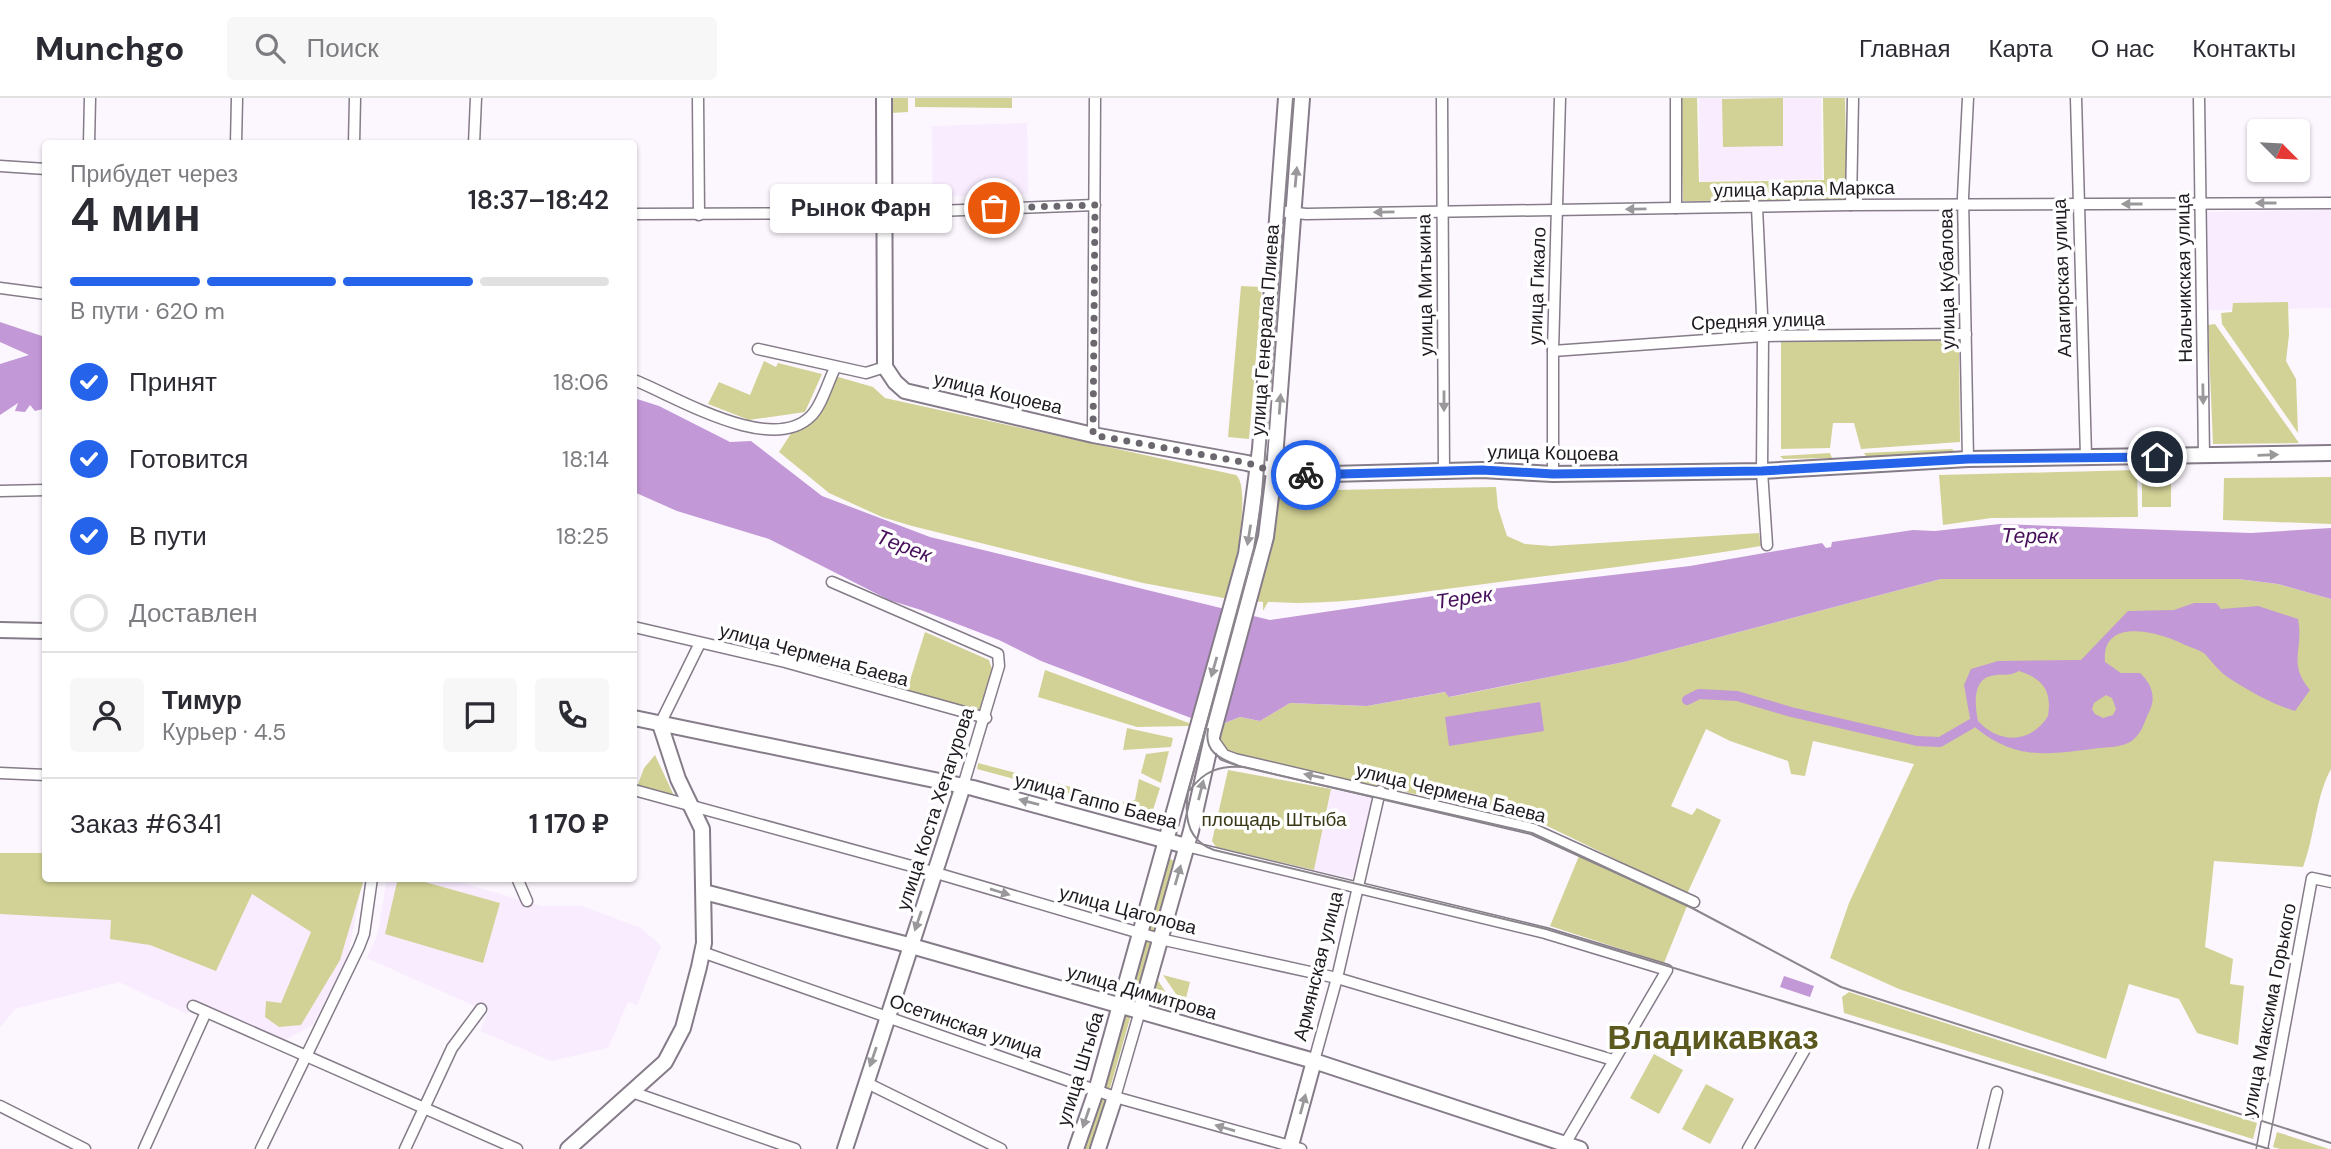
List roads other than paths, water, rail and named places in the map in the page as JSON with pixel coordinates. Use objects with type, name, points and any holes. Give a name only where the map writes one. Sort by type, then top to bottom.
[{"type":"main road","points":[[884,98],[882,212],[885,367]]},
{"type":"main road","name":"улица Генерала Плиева","points":[[1196,733],[1246,554],[1257,467],[1286,98]]},
{"type":"main road","name":"улица Генерала Плиева","points":[[1213,736],[1266,537],[1275,472],[1302,98]]},
{"type":"main road","name":"улица Коцоева","points":[[885,367],[905,391],[1093,435],[1292,475],[1762,471],[1968,459],[2331,453]]},
{"type":"main road","points":[[0,629],[42,631]]},
{"type":"main road","name":"улица Гаппо Баева","points":[[637,719],[963,786],[1186,846]]},
{"type":"main road","points":[[568,1149],[654,1074],[676,1045],[687,1014],[702,952],[705,891],[702,830],[693,805],[678,779],[660,724]]},
{"type":"main road","name":"улица Штыба","points":[[1076,1149],[1096,1091],[1196,733]]},
{"type":"main road","name":"улица Штыба","points":[[1140,1011],[1186,846],[1213,736]]},
{"type":"main road","name":"улица Коста Хетагурова","points":[[845,1149],[963,786]]},
{"type":"main road","name":"улица Димитрова","points":[[705,891],[910,946],[1314,1061],[1580,1149]]},
{"type":"main road","name":"Армянская улица","points":[[1294,1148],[1314,1061]]},
{"type":"main road","name":"улица Штыба","points":[[1098,1149],[1115,1097]]},
{"type":"street","points":[[89,140],[90,98]]},
{"type":"street","points":[[236,140],[237,98]]},
{"type":"street","points":[[354,140],[355,98]]},
{"type":"street","points":[[474,140],[476,98]]},
{"type":"street","points":[[698,98],[699,215]]},
{"type":"street","points":[[1093,435],[1095,98]]},
{"type":"street","name":"улица Митькина","points":[[1442,98],[1444,472]]},
{"type":"street","name":"улица Гикало","points":[[1553,474],[1553,351],[1560,98]]},
{"type":"street","points":[[1676,98],[1676,208]]},
{"type":"street","points":[[1851,205],[1853,98]]},
{"type":"street","name":"улица Кубалова","points":[[1968,98],[1963,204],[1968,459]]},
{"type":"street","name":"Алагирская улица","points":[[2076,98],[2086,456]]},
{"type":"street","name":"Нальчикская улица","points":[[2199,98],[2204,457]]},
{"type":"street","points":[[0,166],[42,170]]},
{"type":"street","name":"улица Карла Маркса","points":[[1278,211],[2331,203]]},
{"type":"street","points":[[637,214],[882,212],[1095,205]]},
{"type":"street","points":[[1757,207],[1763,336],[1762,471],[1767,545]]},
{"type":"street","points":[[0,288],[42,293]]},
{"type":"street","name":"Средняя улица","points":[[1553,351],[1763,336],[1966,334]]},
{"type":"street","points":[[758,349],[866,373],[885,367]]},
{"type":"street","points":[[637,381],[673,395],[728,424],[748,428],[780,428],[799,424],[812,415],[835,368]]},
{"type":"street","points":[[0,491],[42,490]]},
{"type":"street","name":"улица Коста Хетагурова","points":[[832,582],[998,654],[999,666],[986,718],[963,786]]},
{"type":"street","name":"улица Чермена Баева","points":[[637,628],[785,662],[986,718]]},
{"type":"street","points":[[660,724],[700,643]]},
{"type":"street","name":"улица Чермена Баева","points":[[1213,736],[1216,747],[1230,758],[1533,829],[1694,902]]},
{"type":"street","points":[[0,773],[42,775]]},
{"type":"street","name":"улица Цаголова","points":[[637,791],[935,872],[1160,939],[1337,978],[1613,1060]]},
{"type":"street","name":"Армянская улица","points":[[1314,1061],[1337,978],[1380,791]]},
{"type":"street","name":"улица Гаппо Баева","points":[[1186,846],[1545,933],[1667,970],[1613,1060]]},
{"type":"street","name":"улица Максима Горького","points":[[2262,1149],[2312,878],[2331,882]]},
{"type":"street","points":[[261,1149],[364,934],[371,882]]},
{"type":"street","points":[[519,882],[527,901]]},
{"type":"street","name":"Осетинская улица","points":[[702,952],[1096,1091],[1294,1148]]},
{"type":"street","points":[[193,1006],[517,1149]]},
{"type":"street","points":[[405,1149],[452,1048],[481,1009]]},
{"type":"street","name":"улица Штыба","points":[[1115,1097],[1140,1011]]},
{"type":"street","points":[[144,1149],[206,1012]]},
{"type":"street","points":[[1748,1149],[1812,1037]]},
{"type":"street","points":[[1565,1144],[1613,1060]]},
{"type":"street","points":[[865,1082],[1001,1149]]},
{"type":"street","points":[[632,1091],[795,1149]]},
{"type":"street","points":[[1983,1149],[1997,1092]]},
{"type":"street","points":[[0,1106],[85,1149]]},
{"type":"water","points":[[0,322],[42,336],[42,409],[35,411],[30,405],[25,412],[15,411],[18,403],[0,415],[0,364],[29,355],[0,342]]},
{"type":"water","name":"Терек","points":[[637,399],[659,406],[730,442],[751,441],[822,496],[930,537],[1270,620],[1447,594],[1690,566],[1822,543],[1826,548],[1831,547],[1832,542],[1913,530],[1935,531],[2000,524],[2251,533],[2331,528],[2331,599],[2278,584],[2238,579],[1941,579],[1624,662],[1449,697],[1445,692],[1367,706],[1290,703],[1260,721],[1240,717],[1222,724],[1191,718],[1041,661],[999,640],[889,600],[769,539],[677,511],[637,493]]},
{"type":"water","points":[[2194,603],[2216,603],[2221,609],[2258,606],[2298,619],[2299,672],[2310,690],[2295,711],[2263,698],[2228,677],[2200,651],[2161,636],[2134,631],[2112,638],[2106,648],[2105,662],[2121,673],[2140,673],[2152,691],[2153,701],[2141,730],[2130,742],[2114,747],[2074,751],[2029,752],[2001,744],[1971,724],[1964,685],[1971,669],[1998,661],[2081,660],[2128,611],[2174,610]],"holes":[[[2019,671],[2034,678],[2044,687],[2049,699],[2048,716],[2033,732],[2014,738],[2005,737],[1986,729],[1978,721],[1976,695],[1985,679]],[[2106,695],[2112,698],[2116,709],[2113,715],[2103,718],[2092,709],[2094,703]]]},
{"type":"water","points":[[1540,702],[1544,731],[1449,746],[1445,717]]},
{"type":"water","points":[[1784,976],[1814,986],[1810,997],[1780,987]]},
{"type":"waterway","points":[[1687,700],[1699,694],[1737,696],[1791,712],[1917,741],[1940,742],[1971,724]]},
{"type":"tram line","points":[[1293,98],[1261,506],[1254,548],[1188,793],[1188,820],[1198,841],[1214,850],[1546,929],[2269,1149]]},
{"type":"tram line","points":[[1208,729],[1208,743],[1214,753],[1237,765]]},
{"type":"tram line","points":[[1190,790],[1201,778],[1213,771],[1227,767],[1243,767],[1532,833],[1692,908],[1841,987],[2331,1143]]},
{"type":"place","name":"Рынок Фарн","points":[[994,208]]},
{"type":"district","name":"Владикавказ","points":[[1713,1037]]},
{"type":"park label","name":"площадь Штыба","points":[[1274,819]]}]
